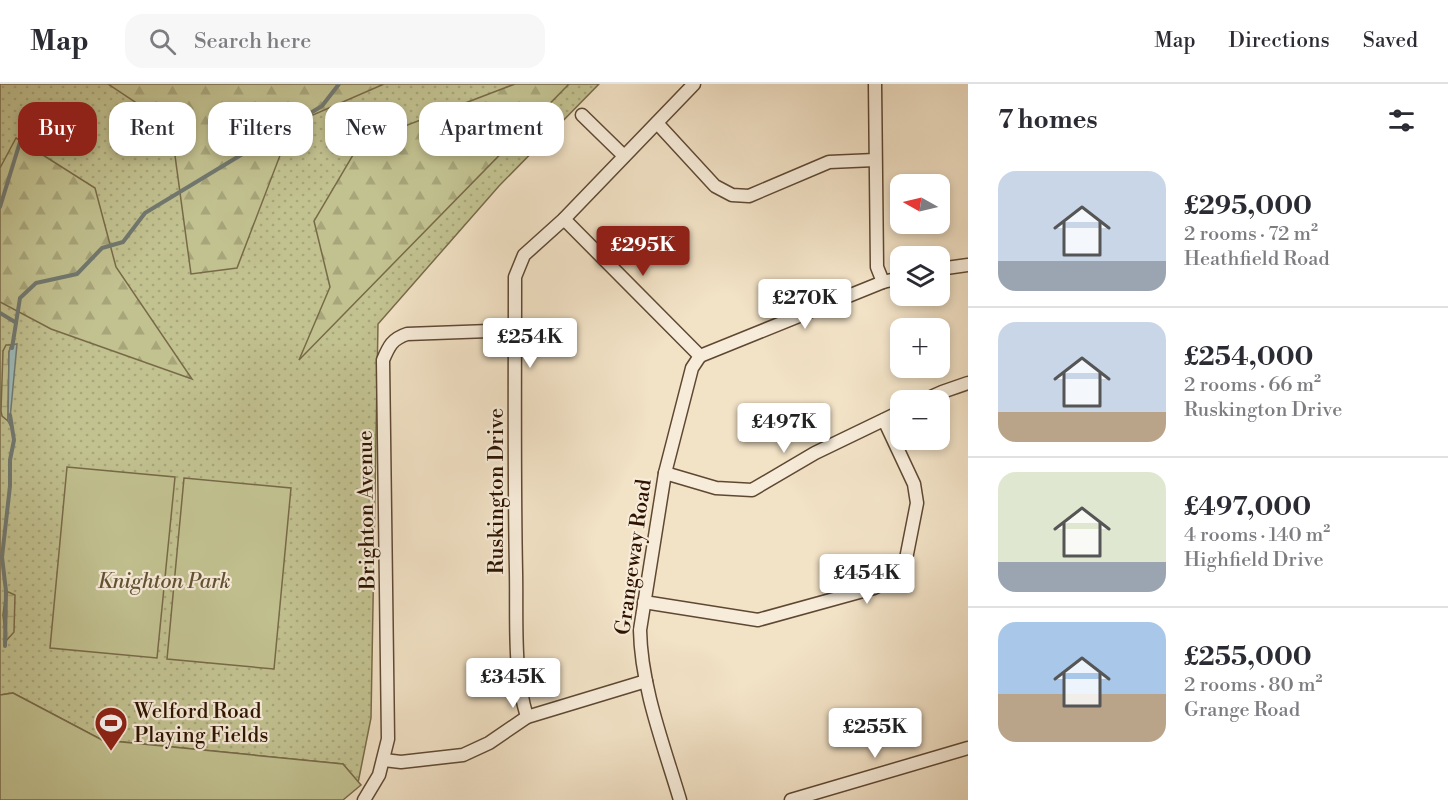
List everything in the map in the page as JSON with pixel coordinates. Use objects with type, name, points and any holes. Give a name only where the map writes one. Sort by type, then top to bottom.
[{"type":"street","name":"Ruskington Drive","points":[[527,717],[521,697],[519,670],[515,514],[515,277],[524,255],[564,219],[694,84]]},
{"type":"street","points":[[875,84],[877,267],[883,282]]},
{"type":"street","points":[[582,115],[624,156]]},
{"type":"street","points":[[657,123],[715,186],[732,195],[749,196],[829,162],[875,160]]},
{"type":"street","points":[[564,219],[700,356],[890,280]]},
{"type":"street","points":[[950,267],[968,265]]},
{"type":"street","name":"Brighton Avenue","points":[[364,800],[379,775],[384,760],[388,730],[383,360],[389,346],[396,338],[406,334],[515,330]]},
{"type":"street","name":"Grangeway Road","points":[[680,800],[646,681],[640,655],[640,638],[665,473],[692,368],[700,356]]},
{"type":"street","points":[[948,390],[968,383]]},
{"type":"street","points":[[665,473],[716,488],[752,490],[815,453],[890,417]]},
{"type":"street","points":[[644,602],[758,620],[874,588],[896,578],[905,564],[917,503],[914,484],[884,420]]},
{"type":"street","points":[[384,760],[401,762],[463,755],[489,743],[527,717],[646,681]]},
{"type":"street","points":[[791,800],[968,747]]},
{"type":"green space","name":"Knighton Park","points":[[0,84],[599,84],[564,120],[564,102],[419,102],[419,156],[528,156],[499,186],[378,324],[371,718],[358,783],[343,764],[102,740],[13,693],[0,695]]},
{"type":"green space","points":[[108,84],[384,84],[343,102],[325,102],[325,110],[313,115],[313,102],[208,102],[208,156],[280,156],[237,268],[191,274],[175,156],[196,156],[196,102],[135,102]]},
{"type":"green space","points":[[515,84],[569,84],[551,102],[468,102]]},
{"type":"green space","points":[[419,121],[419,156],[499,156],[299,360],[330,287],[314,221],[352,156],[407,156],[407,125]]},
{"type":"green space","points":[[16,138],[18,139],[18,156],[44,156],[95,188],[116,267],[192,379],[51,329],[0,302],[0,168]]},
{"type":"green space","points":[[6,345],[11,345],[8,421],[2,416],[1,411],[3,351]]},
{"type":"green space","name":"Knighton Park","points":[[67,467],[175,477],[157,658],[50,648]]},
{"type":"green space","points":[[184,478],[291,488],[274,669],[167,659]]},
{"type":"green space","points":[[6,591],[15,595],[14,632],[6,641],[3,615]]},
{"type":"green space","name":"Welford Road Playing Fields","points":[[13,693],[102,740],[343,764],[361,785],[343,800],[0,800],[0,695]]},
{"type":"water","points":[[17,344],[10,419],[12,429],[8,421],[9,352],[11,345]]},
{"type":"waterway","points":[[12,348],[20,298],[36,283],[77,274],[102,248],[123,242],[145,213],[322,106],[339,84]]},
{"type":"waterway","points":[[0,207],[18,148]]},
{"type":"waterway","points":[[0,313],[15,322]]},
{"type":"waterway","points":[[5,646],[6,591],[2,557],[10,486],[10,460],[14,440],[10,415]]},
{"type":"place","name":"Welford Road Playing Fields","points":[[111,752]]}]
